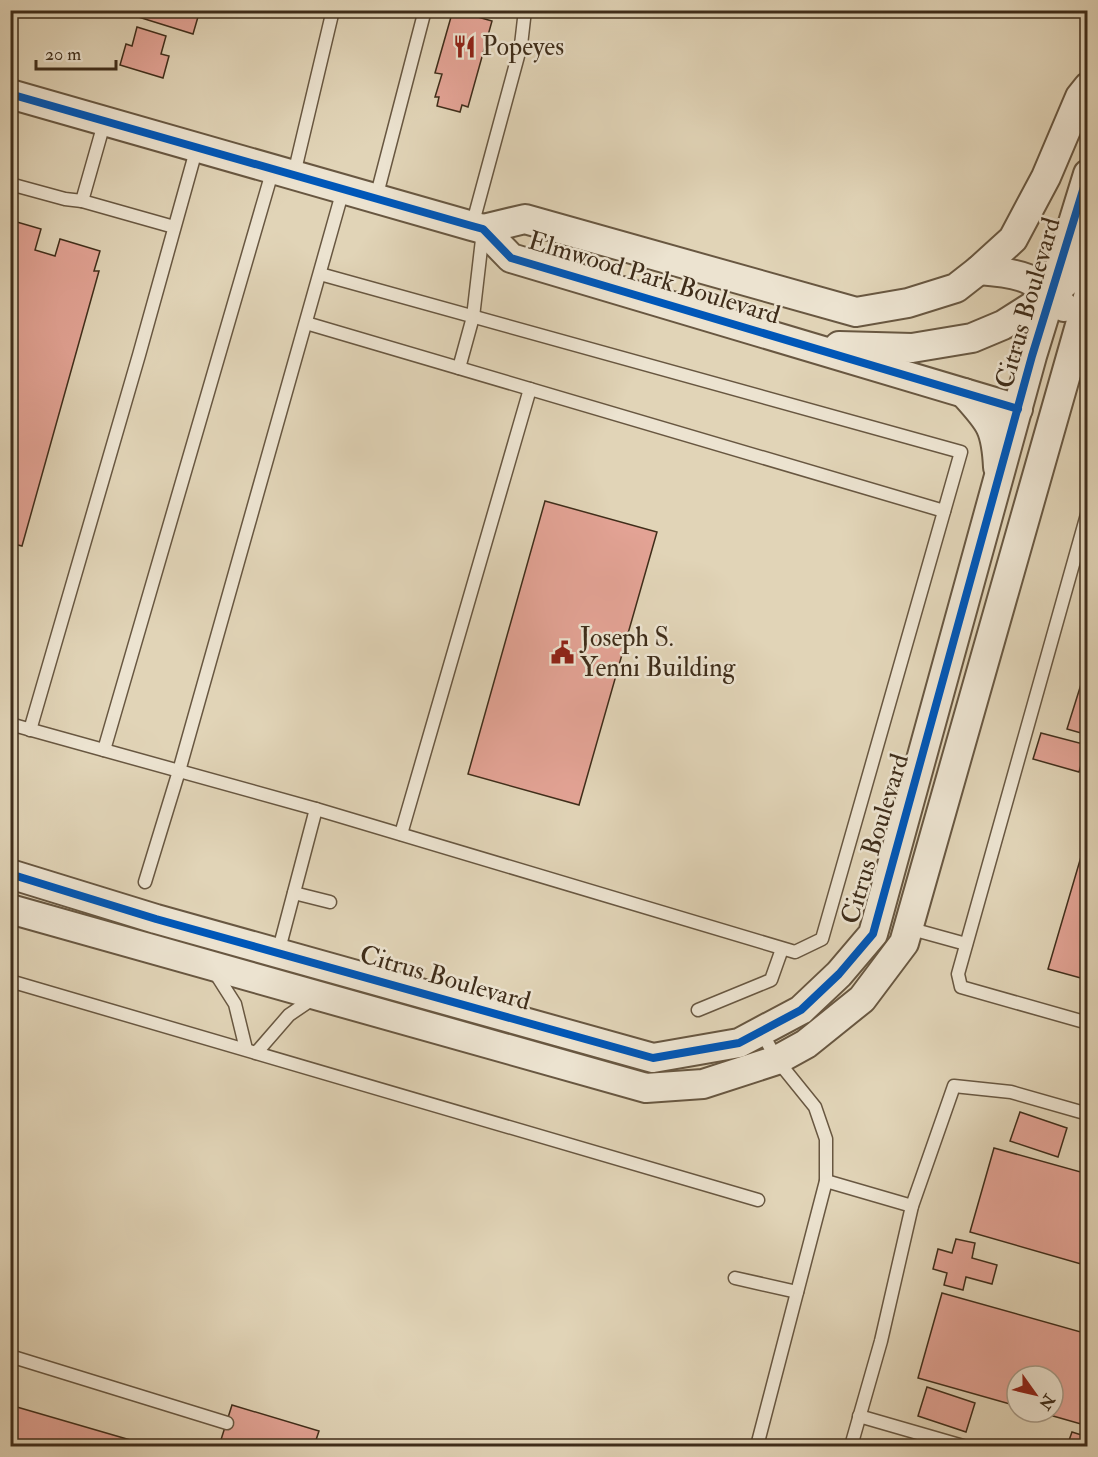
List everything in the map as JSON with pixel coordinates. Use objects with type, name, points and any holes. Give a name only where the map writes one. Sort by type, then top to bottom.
[{"type":"street","name":"Elmwood Park Boulevard","points":[[10,94],[477,227],[525,219],[856,312],[908,303],[956,288],[1013,239],[1046,177],[1080,98],[1088,87]]},
{"type":"street","name":"Citrus Boulevard","points":[[10,874],[156,919],[275,968],[653,1058],[739,1043],[801,1010],[839,974],[873,934],[1032,356],[1088,174]]},
{"type":"street","name":"Elmwood Park Boulevard","points":[[477,227],[511,258],[1018,409]]},
{"type":"street","name":"Elmwood Park Boulevard","points":[[807,346],[912,348],[972,338],[1003,325],[1052,294],[1071,277],[1088,250]]},
{"type":"street","points":[[979,270],[1003,272],[1030,279],[1052,294],[1071,314],[1077,333]]},
{"type":"street","name":"Citrus Boulevard","points":[[10,909],[210,965],[275,968],[318,996],[646,1088],[703,1084],[777,1060],[806,1044],[862,999],[904,943],[1088,297]]},
{"type":"street","points":[[964,393],[989,422],[997,445],[999,480]]},
{"type":"lane","points":[[104,750],[333,10]]},
{"type":"lane","points":[[376,198],[425,10]]},
{"type":"lane","points":[[459,368],[474,317],[477,227],[521,45],[525,10]]},
{"type":"lane","points":[[82,201],[105,120]]},
{"type":"lane","points":[[30,730],[197,146]]},
{"type":"lane","points":[[10,184],[65,199],[82,201],[174,227]]},
{"type":"lane","points":[[145,882],[179,771],[344,188]]},
{"type":"lane","points":[[10,724],[316,809],[782,949],[795,952],[822,939],[961,452],[320,274]]},
{"type":"lane","points":[[306,323],[944,511]]},
{"type":"lane","points":[[401,834],[530,389]]},
{"type":"lane","points":[[1088,511],[958,974],[961,987],[1088,1023]]},
{"type":"lane","points":[[275,968],[316,809]]},
{"type":"lane","points":[[294,893],[330,902]]},
{"type":"lane","points":[[908,928],[966,944]]},
{"type":"lane","points":[[698,1010],[771,980],[782,949]]},
{"type":"lane","points":[[210,965],[235,1004],[251,1051]]},
{"type":"lane","points":[[10,981],[758,1200]]},
{"type":"lane","points":[[251,1051],[289,1015],[318,996]]},
{"type":"lane","points":[[758,1446],[826,1181],[826,1139],[815,1107],[777,1060],[761,1031]]},
{"type":"lane","points":[[851,1446],[880,1341],[912,1206],[954,1086],[1011,1092],[1088,1114]]},
{"type":"lane","points":[[826,1181],[912,1206]]},
{"type":"lane","points":[[735,1278],[797,1292]]},
{"type":"lane","points":[[10,1356],[226,1423]]},
{"type":"lane","points":[[859,1416],[963,1446]]},
{"type":"building","points":[[116,10],[200,10],[193,34]]},
{"type":"building","name":"Popeyes","points":[[453,10],[492,21],[468,107],[462,105],[460,112],[437,106],[439,97],[435,97],[442,74],[435,73]]},
{"type":"building","points":[[137,27],[166,36],[161,54],[169,56],[163,78],[120,65],[126,44],[132,46]]},
{"type":"building","points":[[10,220],[41,229],[35,250],[55,256],[60,239],[100,251],[94,271],[99,271],[22,546],[10,543]]},
{"type":"building","name":"Joseph S. Yenni Building","points":[[545,501],[657,532],[579,805],[468,774]]},
{"type":"building","points":[[1088,662],[1088,735],[1067,729]]},
{"type":"building","points":[[1041,733],[1087,745],[1079,772],[1033,759]]},
{"type":"building","points":[[1088,833],[1088,980],[1048,969]]},
{"type":"building","points":[[1020,1112],[1067,1128],[1058,1157],[1010,1141]]},
{"type":"building","points":[[994,1148],[1088,1174],[1088,1266],[970,1232]]},
{"type":"building","points":[[956,1239],[975,1243],[972,1258],[997,1265],[992,1284],[966,1277],[963,1290],[944,1285],[947,1273],[933,1269],[938,1249],[952,1253]]},
{"type":"building","points":[[942,1293],[1088,1334],[1088,1426],[1065,1419],[1065,1364],[1005,1364],[1005,1403],[918,1378]]},
{"type":"building","points":[[927,1387],[975,1403],[966,1432],[918,1416]]},
{"type":"building","points":[[10,1405],[151,1446],[10,1446]]},
{"type":"building","points":[[232,1405],[319,1431],[314,1446],[219,1446]]},
{"type":"building","points":[[1072,1432],[1088,1437],[1088,1446],[1067,1446]]},
{"type":"cycle path","points":[[10,94],[483,229],[511,258],[1018,409]]},
{"type":"cycle path","points":[[10,874],[156,919],[653,1058],[739,1043],[801,1010],[839,974],[873,934],[1032,356],[1088,174]]},
{"type":"place","name":"Popeyes","points":[[464,47]]},
{"type":"place","name":"Joseph S. Yenni Building","points":[[562,653]]}]
